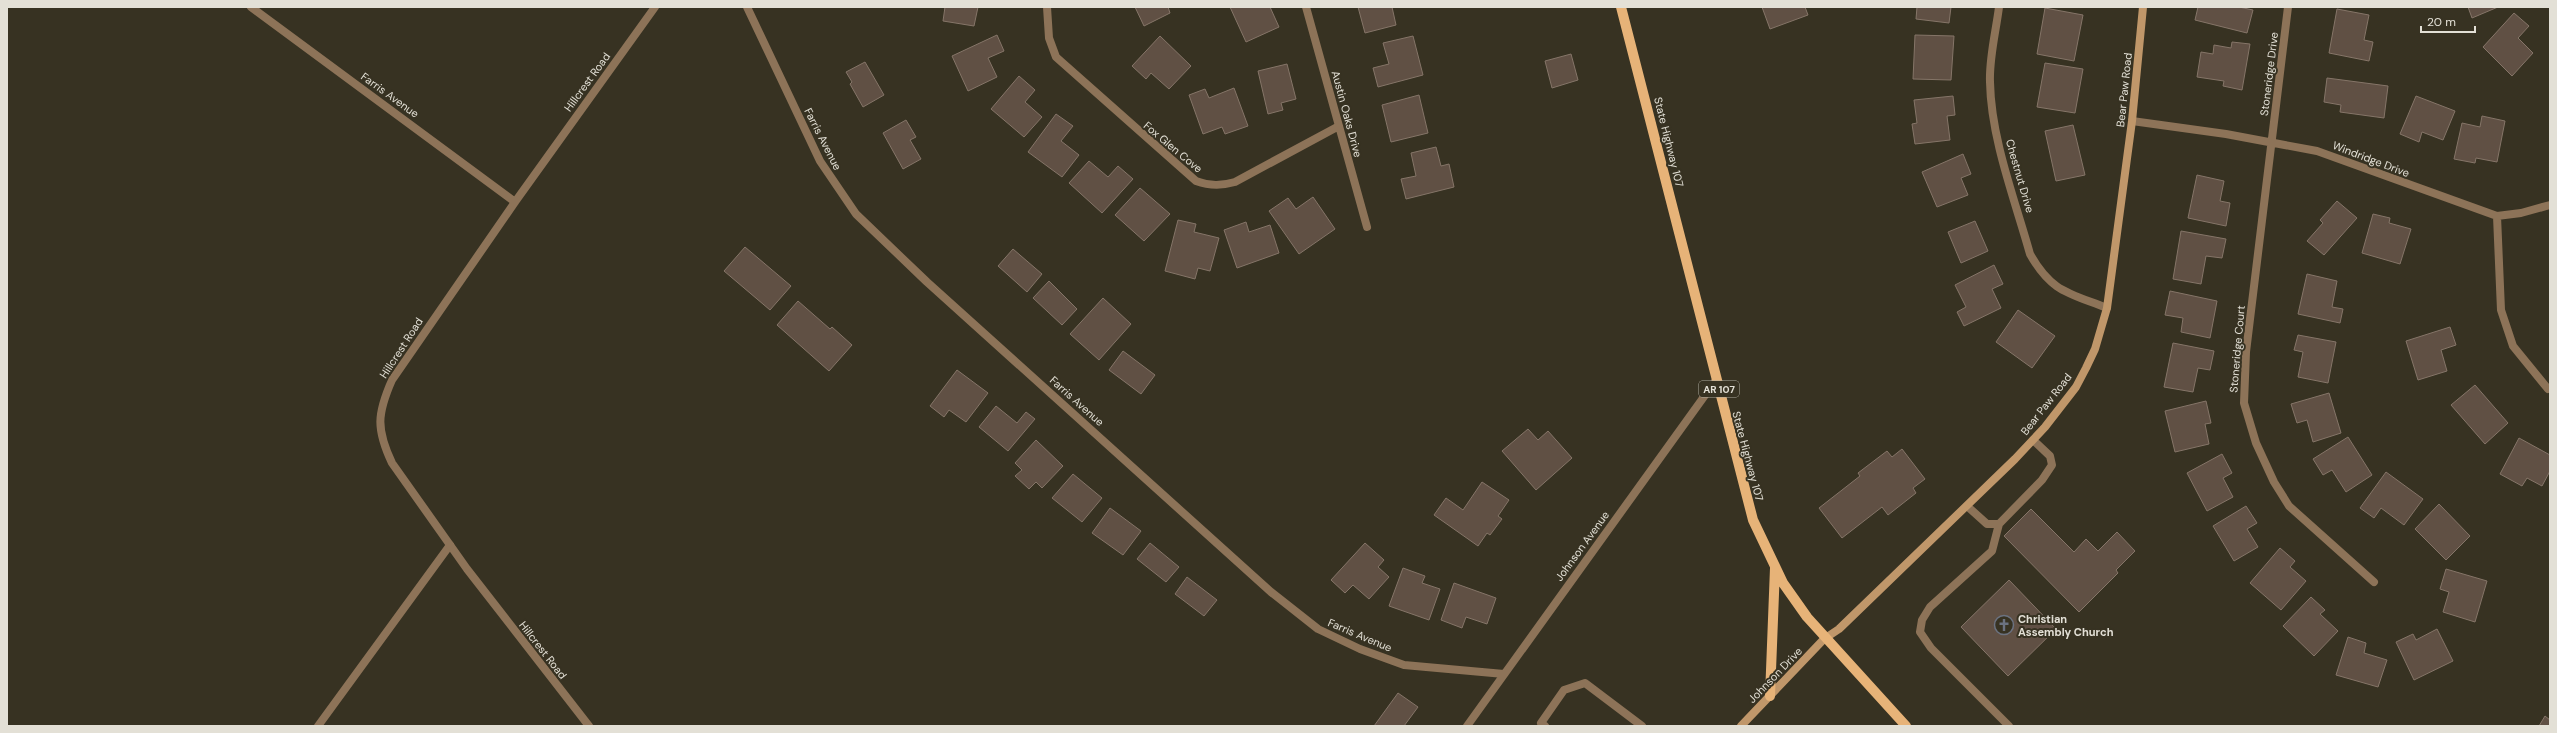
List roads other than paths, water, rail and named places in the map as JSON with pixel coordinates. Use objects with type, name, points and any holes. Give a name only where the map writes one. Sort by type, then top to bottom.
[{"type":"main road","name":"State Highway 107","points":[[1622,7],[1716,380],[1753,520],[1775,568],[1807,617],[1824,639],[1906,726]]},
{"type":"main road","points":[[1770,696],[1775,568]]},
{"type":"street","name":"Farris Avenue","points":[[251,7],[515,202]]},
{"type":"street","name":"Hillcrest Road","points":[[590,726],[450,545],[392,463],[385,448],[378,423],[383,401],[392,380],[515,202],[655,7]]},
{"type":"street","name":"Farris Avenue","points":[[747,7],[820,161],[856,214],[926,282],[1271,592],[1318,628],[1360,649],[1404,665],[1504,674]]},
{"type":"street","name":"Fox Glen Cove","points":[[1047,7],[1049,38],[1056,57],[1196,181],[1206,185],[1222,186],[1235,182],[1339,126]]},
{"type":"street","name":"Austin Oaks Drive","points":[[1306,7],[1367,227]]},
{"type":"street","name":"Chestnut Drive","points":[[1999,7],[1989,81],[1991,102],[1997,133],[2030,254],[2040,272],[2054,286],[2107,308]]},
{"type":"street","name":"Bear Paw Road","points":[[1824,639],[1839,629],[1967,506],[2033,440],[2076,387],[2086,368],[2098,343],[2107,308],[2132,121],[2143,7]]},
{"type":"street","name":"Stoneridge Drive","points":[[2272,143],[2288,7]]},
{"type":"street","name":"Windridge Drive","points":[[2132,121],[2226,134],[2339,157],[2398,182],[2497,216],[2521,213],[2550,205]]},
{"type":"street","name":"Stoneridge Court","points":[[2272,143],[2246,352],[2244,403],[2256,443],[2274,482],[2289,506],[2374,582]]},
{"type":"street","points":[[2497,216],[2501,310],[2513,346],[2548,389]]},
{"type":"street","name":"Johnson Avenue","points":[[1467,726],[1716,380]]},
{"type":"street","points":[[2008,726],[1931,648],[1920,632],[1922,620],[1930,607],[1992,551],[1999,524],[2042,480],[2052,466],[2050,456],[2033,440]]},
{"type":"street","points":[[1967,506],[1986,524],[1999,524]]},
{"type":"street","points":[[318,726],[450,545]]},
{"type":"street","name":"Johnson Drive","points":[[1741,726],[1824,639]]},
{"type":"street","points":[[1545,726],[1541,723],[1564,690],[1585,683],[1642,726]]},
{"type":"place","name":"Christian Assembly Church","points":[[2004,625]]}]
